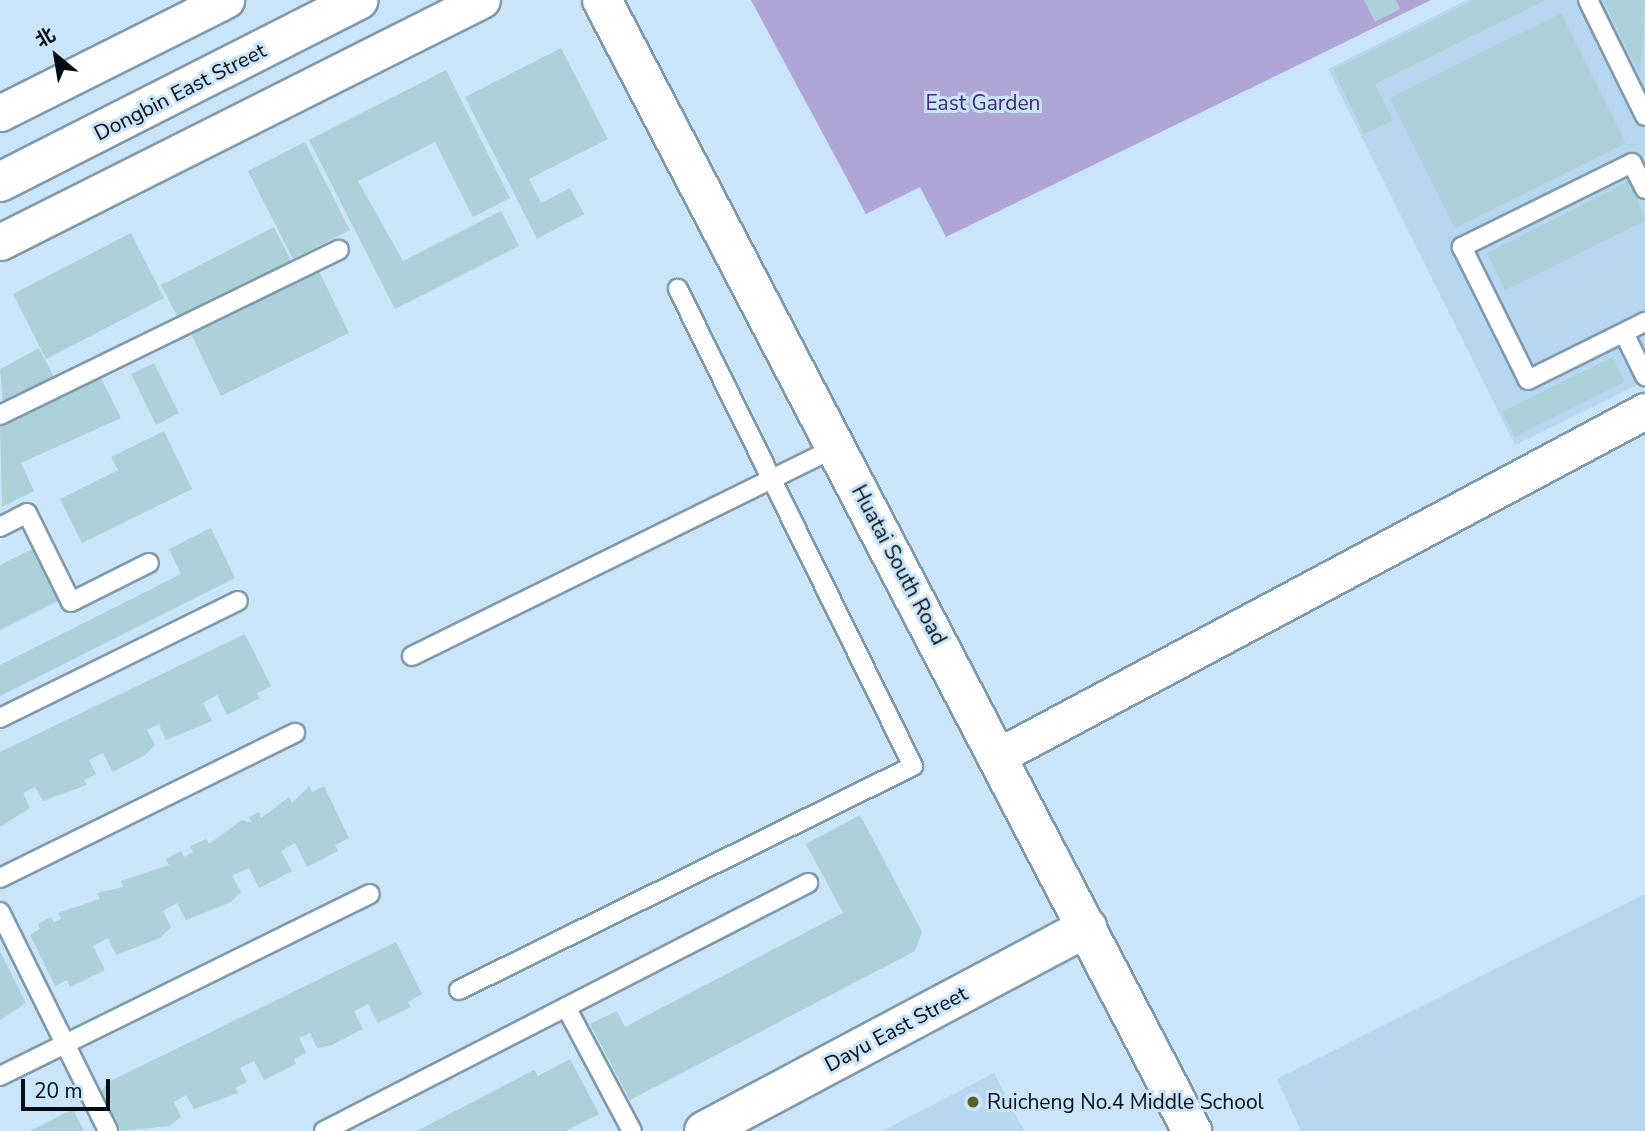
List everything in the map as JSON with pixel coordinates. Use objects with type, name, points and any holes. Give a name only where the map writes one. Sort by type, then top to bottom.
[{"type":"main road","name":"Dongbin East Street","points":[[0,182],[359,0]]},
{"type":"main road","name":"Huatai South Road","points":[[602,0],[1192,1131]]},
{"type":"main road","name":"Dayu East Street","points":[[704,1131],[1087,927]]},
{"type":"street","points":[[0,113],[226,0]]},
{"type":"street","points":[[0,242],[482,0]]},
{"type":"street","points":[[998,756],[1645,411]]},
{"type":"lane","points":[[1588,0],[1645,116]]},
{"type":"lane","points":[[1645,189],[1632,163],[1462,247],[1528,380],[1645,322]]},
{"type":"lane","points":[[0,415],[339,250]]},
{"type":"lane","points":[[459,990],[913,766],[678,289]]},
{"type":"lane","points":[[1623,333],[1645,376]]},
{"type":"lane","points":[[412,656],[837,447]]},
{"type":"lane","points":[[0,527],[27,513],[71,602],[149,563]]},
{"type":"lane","points":[[0,718],[238,601]]},
{"type":"lane","points":[[0,878],[295,733]]},
{"type":"lane","points":[[324,1131],[808,883]]},
{"type":"lane","points":[[0,1076],[370,894]]},
{"type":"lane","points":[[0,912],[108,1131]]},
{"type":"lane","points":[[566,1007],[632,1131]]},
{"type":"shaded area","points":[[1467,0],[1645,0],[1645,381],[1515,445],[1328,69]]},
{"type":"shaded area","points":[[1645,894],[1645,1131],[1301,1131],[1277,1079]]},
{"type":"shaded area","name":"Ruicheng No.4 Middle School","points":[[994,1073],[1024,1131],[882,1131]]},
{"type":"green space","name":"East Garden","points":[[751,0],[1431,0],[946,237],[920,187],[866,214]]},
{"type":"building","points":[[1364,0],[1396,0],[1400,9],[1375,22]]},
{"type":"building","points":[[1474,0],[1545,0],[1375,84],[1393,120],[1364,134],[1333,70]]},
{"type":"building","points":[[1645,0],[1640,74],[1604,2]]},
{"type":"building","points":[[1561,13],[1626,143],[1455,228],[1390,98]]},
{"type":"building","points":[[561,48],[608,139],[529,179],[541,203],[570,188],[584,214],[537,239],[465,97]]},
{"type":"building","points":[[446,70],[510,198],[473,217],[435,142],[358,181],[403,261],[501,211],[519,246],[395,309],[309,140]]},
{"type":"building","points":[[305,142],[350,230],[293,259],[248,171]]},
{"type":"building","points":[[1631,180],[1645,221],[1505,290],[1487,253]]},
{"type":"building","points":[[274,227],[291,261],[178,318],[161,285]]},
{"type":"building","points":[[131,233],[164,298],[46,359],[13,294]]},
{"type":"building","points":[[319,271],[349,333],[221,396],[191,334]]},
{"type":"building","points":[[39,348],[54,377],[3,404],[0,369]]},
{"type":"building","points":[[1613,357],[1625,382],[1515,437],[1502,412]]},
{"type":"building","points":[[154,363],[179,413],[156,425],[131,374]]},
{"type":"building","points":[[100,376],[121,418],[21,463],[34,491],[2,507],[0,425]]},
{"type":"building","points":[[164,431],[192,489],[82,543],[60,499],[118,470],[111,457]]},
{"type":"building","points":[[211,528],[235,578],[0,696],[0,665],[181,574],[169,549]]},
{"type":"building","points":[[34,548],[60,600],[0,630],[0,565]]},
{"type":"building","points":[[245,634],[271,686],[257,693],[260,698],[227,715],[217,695],[203,703],[212,721],[166,740],[159,724],[147,730],[155,745],[145,755],[113,772],[103,753],[89,760],[96,774],[84,780],[87,785],[43,801],[35,787],[23,793],[30,808],[0,827],[0,752]]},
{"type":"building","points":[[309,786],[312,792],[324,786],[349,838],[335,845],[338,851],[307,867],[295,843],[281,851],[292,871],[259,888],[249,868],[232,876],[241,892],[231,902],[186,920],[177,903],[163,911],[171,927],[160,938],[116,955],[108,938],[93,946],[105,970],[70,987],[67,980],[55,986],[30,935],[40,929],[38,924],[51,917],[54,922],[61,919],[58,913],[100,899],[97,893],[123,887],[121,881],[169,865],[166,859],[181,851],[184,857],[193,852],[190,846],[206,839],[209,844],[242,820],[252,823],[249,817],[259,812],[261,818],[289,797],[292,803]]},
{"type":"building","points":[[860,815],[922,932],[915,951],[630,1100],[590,1024],[617,1011],[625,1027],[843,913],[806,844]]},
{"type":"building","points":[[396,942],[422,994],[408,1002],[411,1007],[378,1023],[368,1004],[354,1011],[363,1029],[332,1045],[317,1048],[310,1033],[299,1038],[306,1053],[294,1059],[296,1064],[264,1080],[254,1061],[240,1068],[247,1082],[235,1088],[238,1093],[194,1109],[186,1095],[174,1102],[181,1117],[169,1126],[121,1131],[101,1091],[110,1081]]},
{"type":"building","points":[[0,951],[26,1003],[0,1020]]},
{"type":"building","points":[[570,1059],[599,1114],[566,1131],[417,1131],[534,1070],[538,1076]]},
{"type":"building","points":[[73,1109],[84,1131],[30,1131]]},
{"type":"place","name":"Ruicheng No.4 Middle School","points":[[973,1102]]}]
